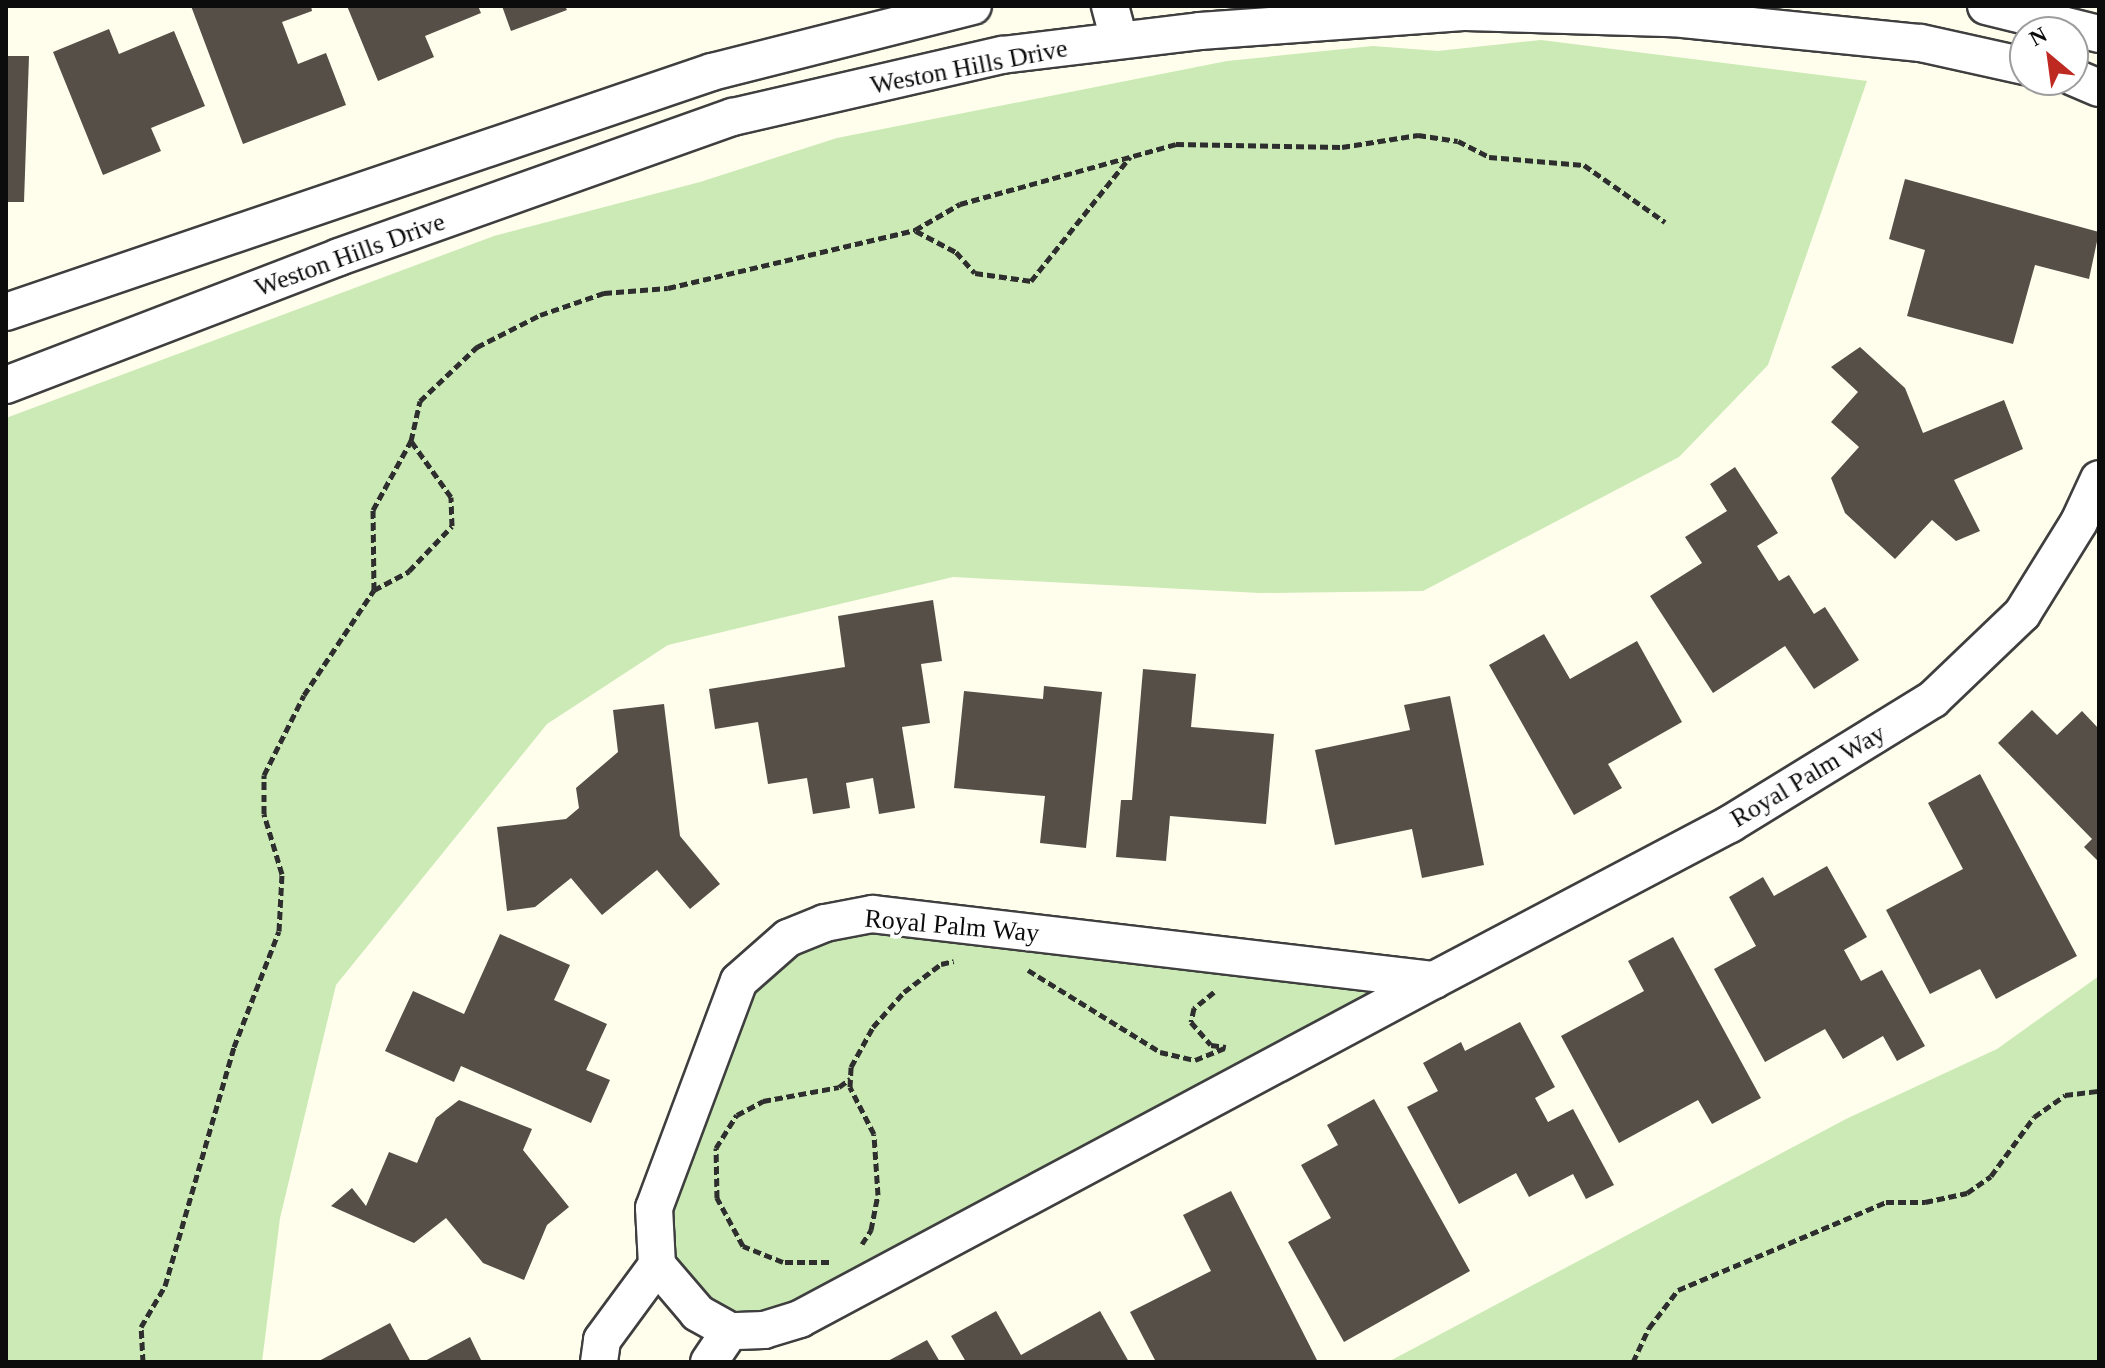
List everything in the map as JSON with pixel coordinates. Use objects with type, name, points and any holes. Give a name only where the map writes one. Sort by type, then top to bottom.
[{"type":"street","name":"Weston Hills Drive","points":[[6,312],[712,72],[973,6]]},
{"type":"street","points":[[1110,6],[1119,40]]},
{"type":"street","points":[[1986,6],[2099,34]]},
{"type":"street","name":"Weston Hills Drive","points":[[6,385],[339,257],[733,117],[1002,55],[1119,40],[1466,12],[1689,19],[1921,43],[2009,62]]},
{"type":"street","name":"Royal Palm Way","points":[[730,1331],[764,1330],[800,1319],[855,1274],[1434,980],[1730,824],[1933,699],[2022,614],[2079,522],[2099,479]]},
{"type":"street","name":"Royal Palm Way","points":[[657,1265],[654,1208],[739,981],[788,938],[825,923],[872,914],[1434,980]]},
{"type":"street","points":[[599,1362],[602,1340],[657,1265],[698,1313],[730,1331],[709,1362]]},
{"type":"path","points":[[374,590],[373,510],[411,441],[420,401],[477,347],[540,315],[604,293],[668,288],[915,230],[960,204],[1176,144],[1342,147],[1418,135],[1458,141],[1489,157],[1584,165],[1665,222]]},
{"type":"path","points":[[915,230],[956,252],[975,273],[1031,281],[1130,157]]},
{"type":"path","points":[[143,1362],[141,1327],[165,1286],[234,1047],[279,931],[282,874],[264,814],[264,775],[304,695],[374,590],[409,571],[452,526],[451,497],[411,441]]},
{"type":"path","points":[[851,1079],[839,1087],[763,1101],[737,1115],[716,1148],[717,1198],[743,1246],[783,1262],[855,1274],[871,1230],[878,1195],[874,1134],[851,1079],[851,1067],[873,1027],[904,992],[941,964],[965,959]]},
{"type":"path","points":[[1016,964],[1160,1052],[1195,1060],[1240,1041]]},
{"type":"path","points":[[1222,989],[1194,1008],[1191,1022],[1211,1045],[1226,1047]]},
{"type":"path","points":[[1633,1362],[1649,1328],[1678,1290],[1886,1202],[1925,1202],[1967,1193],[1991,1176],[2034,1117],[2065,1095],[2099,1091]]},
{"type":"green space","points":[[1541,40],[1867,81],[1768,365],[1679,457],[1423,591],[1260,593],[953,577],[668,645],[547,724],[336,985],[280,1218],[262,1362],[6,1362],[6,418],[494,236],[700,182],[837,138],[1227,61],[1373,46],[1438,51]]},
{"type":"green space","points":[[825,923],[1434,980],[800,1319],[730,1331],[657,1265],[654,1208],[739,981]]},
{"type":"green space","points":[[2099,976],[2099,1362],[1388,1362],[1846,1119],[1997,1049]]},
{"type":"building","points":[[191,6],[311,6],[312,11],[282,22],[298,64],[326,53],[346,105],[243,144]]},
{"type":"building","points":[[347,6],[478,6],[481,13],[425,36],[434,57],[378,81]]},
{"type":"building","points":[[502,6],[565,6],[567,10],[511,31]]},
{"type":"building","points":[[109,29],[119,54],[174,31],[205,106],[151,128],[161,151],[103,175],[53,52]]},
{"type":"building","points":[[6,56],[29,56],[24,202],[6,202]]},
{"type":"building","points":[[1905,179],[2099,232],[2089,279],[2035,265],[2013,344],[1907,316],[1925,250],[1889,239]]},
{"type":"building","points":[[1860,347],[1905,388],[1923,433],[2004,400],[2023,449],[1954,480],[1980,531],[1956,541],[1932,520],[1895,559],[1845,513],[1831,478],[1859,447],[1831,422],[1858,392],[1831,367]]},
{"type":"building","points":[[1735,467],[1778,533],[1757,546],[1779,581],[1789,575],[1814,614],[1825,607],[1859,660],[1814,689],[1785,646],[1713,693],[1650,596],[1702,563],[1685,537],[1727,511],[1710,484]]},
{"type":"building","points":[[933,600],[942,661],[921,664],[930,723],[902,727],[915,808],[879,814],[873,778],[846,783],[850,808],[813,814],[807,778],[768,784],[758,722],[715,729],[709,689],[845,667],[838,616]]},
{"type":"building","points":[[1544,634],[1570,679],[1637,641],[1682,722],[1608,764],[1622,788],[1574,815],[1489,665]]},
{"type":"building","points":[[1143,669],[1196,674],[1191,727],[1274,734],[1266,824],[1170,816],[1166,861],[1116,857],[1121,800],[1132,800]]},
{"type":"building","points":[[1044,686],[1102,692],[1086,848],[1040,843],[1045,796],[954,788],[964,691],[1043,699]]},
{"type":"building","points":[[1450,696],[1484,865],[1422,878],[1412,829],[1335,845],[1315,750],[1410,730],[1404,705]]},
{"type":"building","points":[[664,704],[680,836],[720,884],[690,909],[657,870],[602,915],[571,878],[535,907],[507,911],[497,827],[566,819],[579,808],[576,788],[618,752],[613,710]]},
{"type":"building","points":[[2032,710],[2057,735],[2082,711],[2099,729],[2099,862],[2084,847],[2092,839],[1998,743]]},
{"type":"building","points":[[1980,774],[2077,956],[1996,999],[1980,969],[1930,994],[1886,910],[1963,869],[1928,803]]},
{"type":"building","points":[[1827,866],[1867,937],[1844,950],[1861,981],[1882,970],[1925,1046],[1897,1061],[1883,1036],[1843,1059],[1825,1029],[1765,1062],[1714,969],[1756,946],[1729,897],[1763,877],[1774,896]]},
{"type":"building","points":[[500,934],[570,965],[554,1000],[607,1024],[586,1070],[610,1080],[591,1123],[461,1066],[454,1082],[385,1051],[413,991],[464,1014]]},
{"type":"building","points":[[1673,937],[1761,1098],[1712,1124],[1698,1100],[1619,1143],[1561,1036],[1644,991],[1628,961]]},
{"type":"building","points":[[1520,1022],[1555,1087],[1535,1098],[1548,1122],[1573,1109],[1614,1185],[1586,1199],[1573,1174],[1529,1197],[1516,1173],[1459,1204],[1407,1107],[1438,1091],[1423,1063],[1461,1042],[1465,1051]]},
{"type":"building","points":[[1374,1099],[1470,1271],[1344,1342],[1288,1242],[1331,1218],[1301,1165],[1338,1145],[1327,1125]]},
{"type":"building","points":[[459,1100],[532,1129],[523,1150],[569,1207],[547,1225],[524,1280],[483,1263],[446,1218],[414,1243],[331,1206],[352,1188],[366,1206],[389,1152],[417,1163],[436,1118]]},
{"type":"building","points":[[1231,1191],[1318,1362],[1156,1362],[1130,1312],[1211,1271],[1183,1215]]},
{"type":"building","points":[[996,1311],[1021,1355],[1100,1311],[1129,1362],[966,1362],[951,1336]]},
{"type":"building","points":[[390,1323],[411,1362],[317,1362]]},
{"type":"building","points":[[470,1337],[482,1362],[423,1362]]},
{"type":"building","points":[[927,1340],[940,1362],[886,1362]]}]
